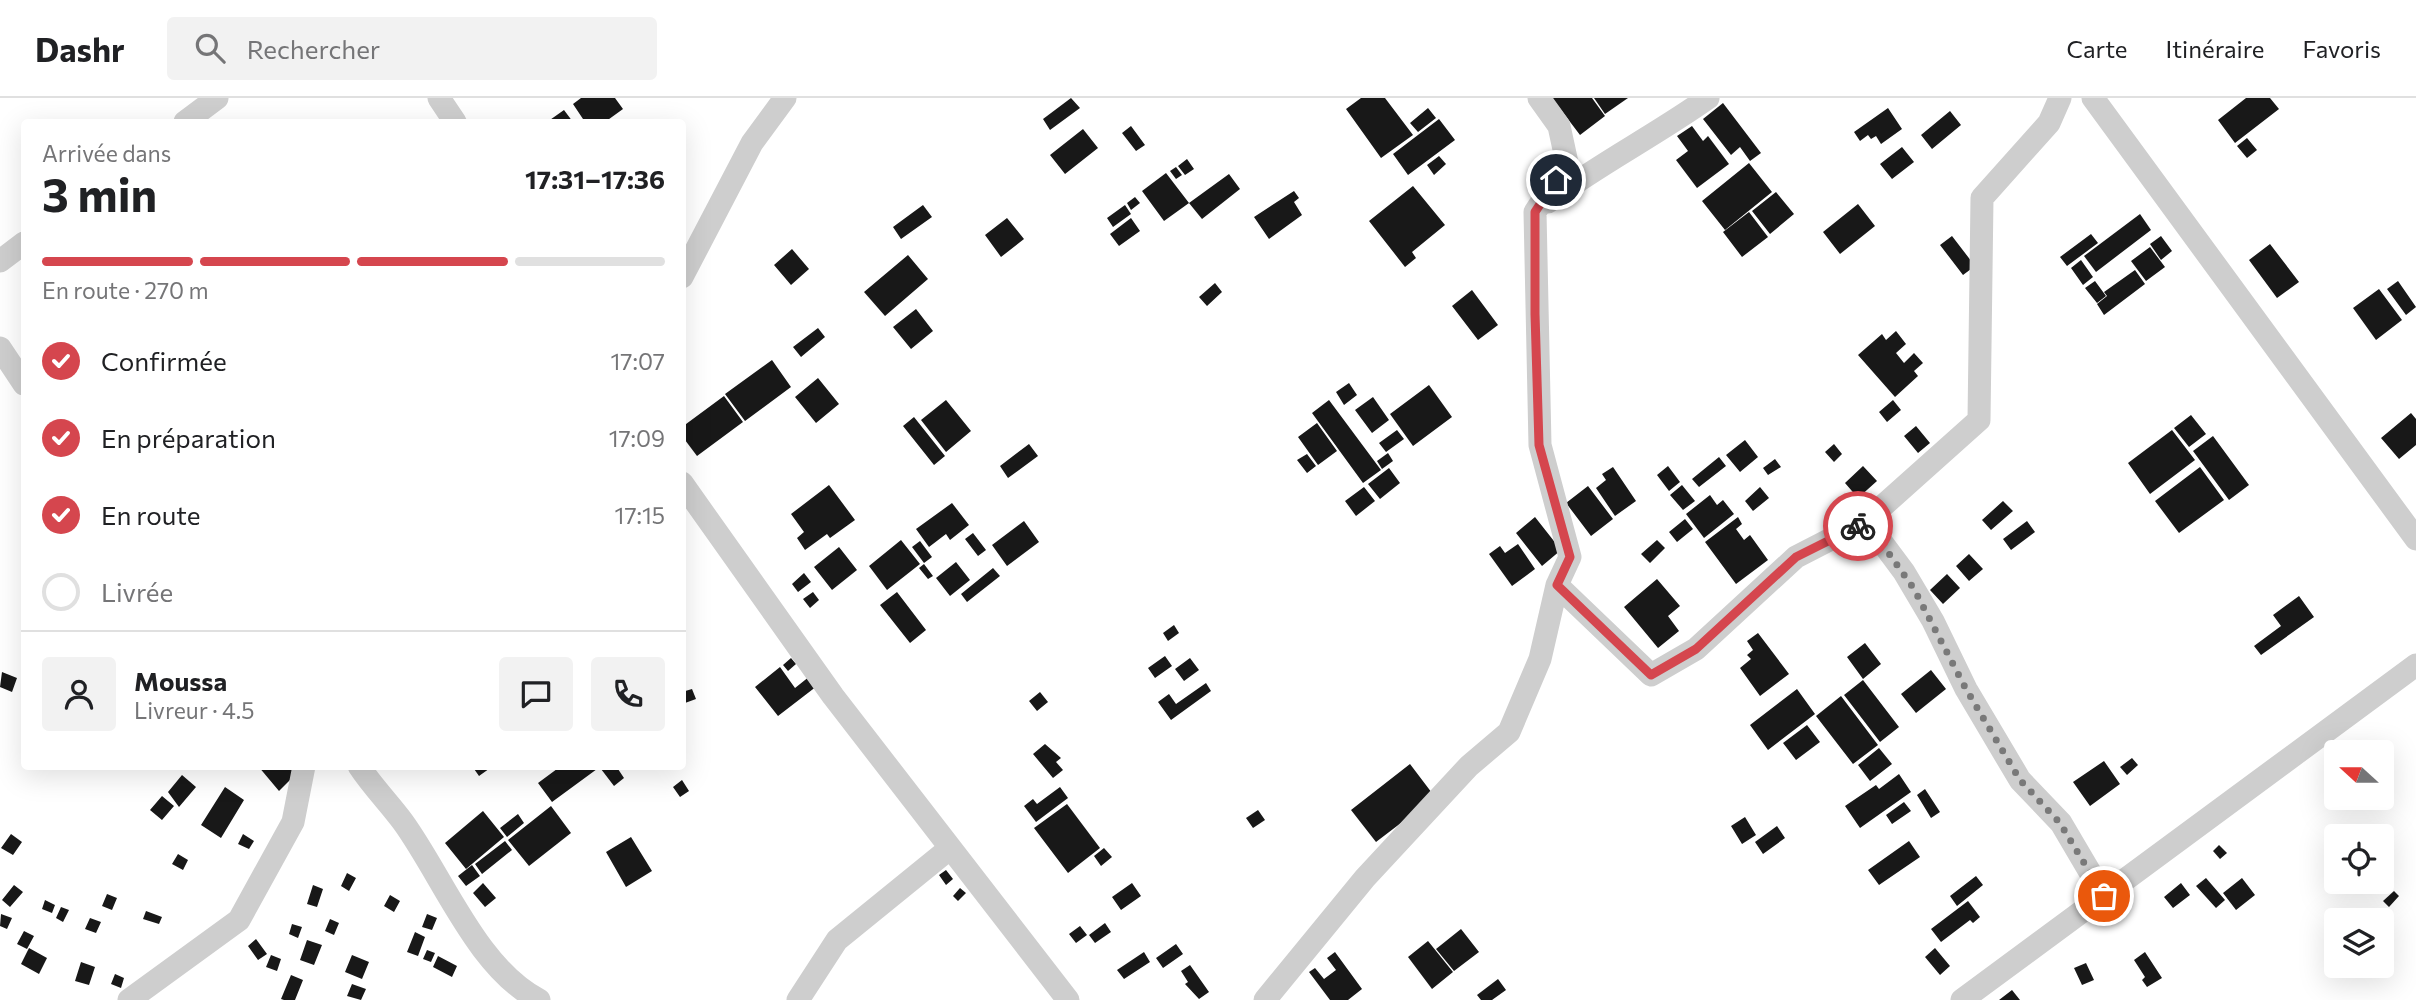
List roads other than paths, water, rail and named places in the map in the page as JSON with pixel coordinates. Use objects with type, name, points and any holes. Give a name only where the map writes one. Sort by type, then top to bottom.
[{"type":"street","points":[[189,119],[217,98]]},
{"type":"street","points":[[439,98],[454,119]]},
{"type":"street","points":[[686,268],[751,143],[785,98]]},
{"type":"street","points":[[1265,1000],[1364,878],[1469,766],[1509,732],[1540,659],[1557,585],[1570,557],[1539,445],[1535,212],[1567,163],[1559,126],[1539,98]]},
{"type":"street","points":[[1535,212],[1590,171],[1638,144],[1708,98]]},
{"type":"street","points":[[1557,585],[1651,675],[1696,649],[1796,557],[1866,521],[1979,420],[1982,198],[2049,123],[2060,98]]},
{"type":"street","points":[[2093,98],[2416,539]]},
{"type":"street","points":[[0,261],[21,245]]},
{"type":"street","points":[[0,348],[21,380]]},
{"type":"street","points":[[686,489],[833,696],[1068,1000]]},
{"type":"street","points":[[1866,521],[1916,592],[1966,689],[2020,780],[2060,823],[2104,896]]},
{"type":"street","points":[[1962,1000],[2416,665]]},
{"type":"street","points":[[130,1000],[239,920],[293,822],[303,770]]},
{"type":"street","points":[[362,770],[402,820],[476,939],[515,994],[539,1000]]},
{"type":"street","points":[[798,1000],[837,940],[949,849]]}]
